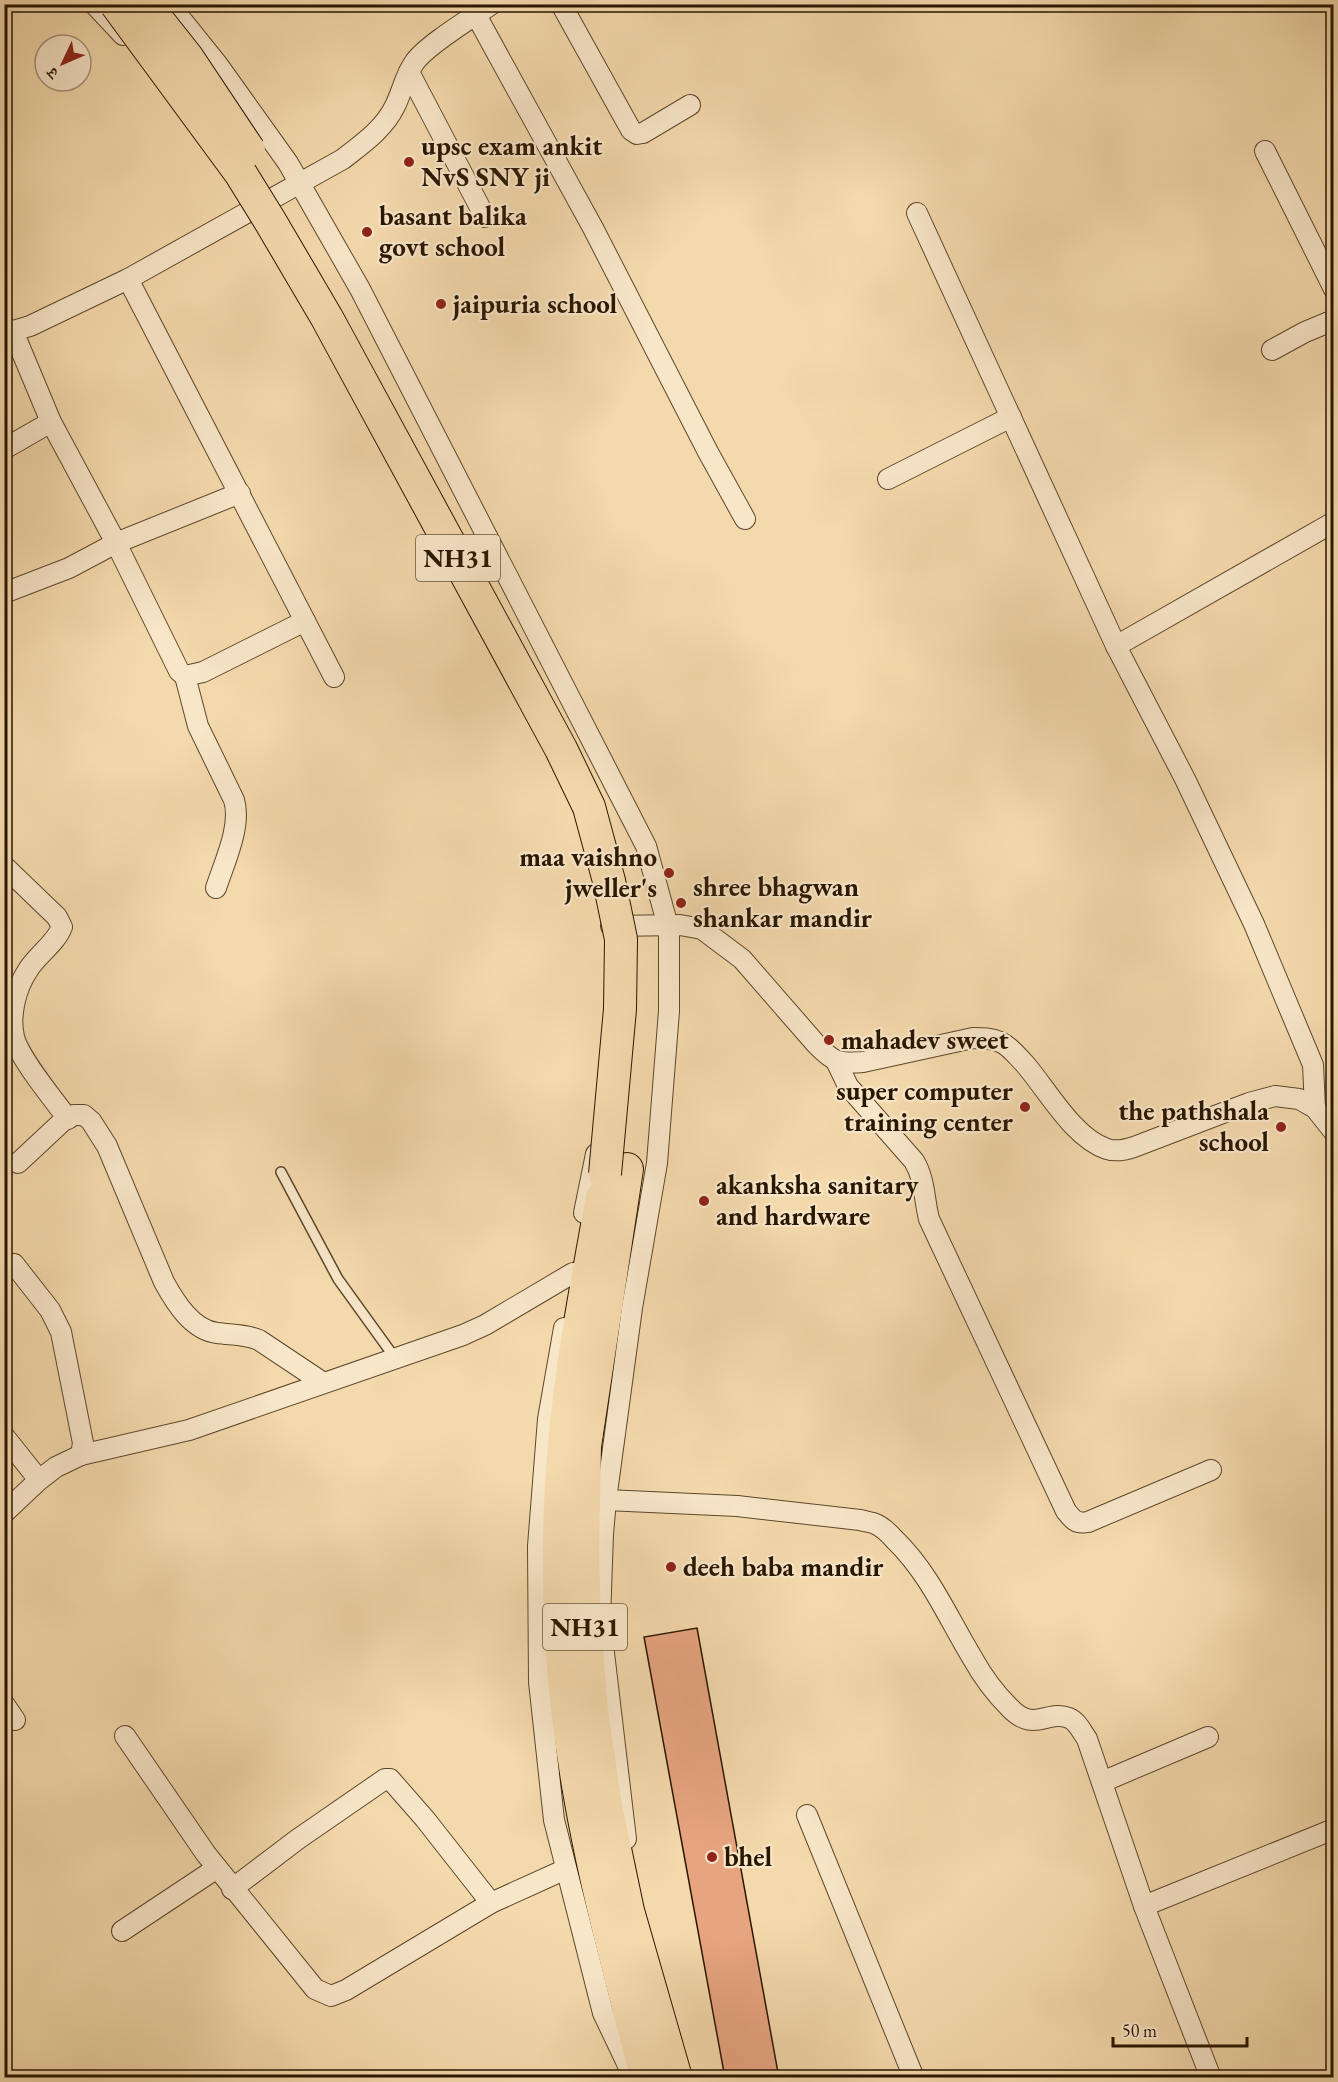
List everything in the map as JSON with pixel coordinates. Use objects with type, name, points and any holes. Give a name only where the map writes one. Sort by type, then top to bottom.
[{"type":"highway","name":"NH31","points":[[116,4],[241,174],[327,318],[561,749],[589,807],[609,881],[621,939],[616,1172],[572,1376],[563,1459],[560,1540],[561,1636],[567,1710],[586,1834],[609,1936],[632,2076]]},
{"type":"highway","name":"NH31","points":[[145,4],[186,57],[286,206],[347,310],[587,754],[612,820],[628,874],[642,949],[641,1014],[616,1172],[585,1446],[583,1552],[585,1626],[592,1712],[606,1806],[628,1911],[676,2078]]},
{"type":"street","points":[[94,4],[122,34],[209,147],[317,316],[543,741],[590,841],[611,926],[612,1005],[598,1141],[548,1419],[538,1546],[539,1682],[554,1820],[603,2013],[632,2076]]},
{"type":"street","points":[[169,4],[218,64],[288,163],[360,289],[646,846],[667,925],[669,1011],[657,1163],[632,1308],[606,1500],[600,1619],[628,1854],[678,2041],[684,2078]]},
{"type":"street","points":[[216,888],[234,830],[237,810],[234,800],[198,726],[185,676],[173,661],[117,543],[51,422],[9,329],[30,326],[128,279],[343,159],[384,124],[394,108],[409,72],[419,57],[492,4]]},
{"type":"street","points":[[561,4],[631,130],[637,134],[643,134],[690,105]]},
{"type":"street","points":[[476,15],[593,228],[708,452],[746,519]]},
{"type":"street","points":[[409,72],[485,217]]},
{"type":"street","points":[[1265,151],[1334,289]]},
{"type":"street","points":[[917,213],[1116,646],[1185,779],[1254,924],[1305,1041],[1313,1065],[1315,1108]]},
{"type":"street","points":[[128,279],[334,677]]},
{"type":"street","points":[[1272,350],[1305,332],[1334,320]]},
{"type":"street","points":[[888,479],[1011,417]]},
{"type":"street","points":[[4,449],[51,422]]},
{"type":"street","points":[[4,593],[69,568],[117,543],[240,493]]},
{"type":"street","points":[[1116,646],[1334,522]]},
{"type":"street","points":[[185,676],[203,672],[305,621]]},
{"type":"street","points":[[4,866],[57,917],[62,927],[59,935],[36,957],[21,982],[14,1005],[13,1020],[14,1037],[19,1051],[68,1119]]},
{"type":"street","points":[[611,926],[667,925],[702,929],[742,959],[816,1044],[836,1061],[863,1062],[973,1038],[987,1038],[1001,1042],[1012,1050],[1038,1079],[1070,1121],[1087,1138],[1107,1149],[1121,1151],[1250,1103],[1275,1096],[1299,1099],[1315,1108],[1334,1132]]},
{"type":"street","points":[[836,1061],[849,1086],[920,1170],[924,1181],[925,1203],[929,1219],[1066,1511],[1074,1521],[1088,1522],[1211,1470]]},
{"type":"street","points":[[18,1163],[68,1119],[74,1115],[84,1115],[91,1121],[107,1146],[164,1282],[191,1320],[214,1333],[247,1335],[258,1340],[322,1382]]},
{"type":"street","points":[[14,1264],[56,1319],[61,1332],[83,1443],[81,1455]]},
{"type":"street","points":[[4,1513],[56,1467],[81,1455],[189,1430],[485,1325],[573,1274]]},
{"type":"street","points":[[4,1436],[39,1480]]},
{"type":"street","points":[[606,1500],[681,1502],[860,1520],[874,1523],[885,1529],[912,1556],[993,1689],[1020,1717],[1029,1720],[1069,1718],[1076,1722],[1087,1739],[1144,1906],[1211,2078]]},
{"type":"street","points":[[125,1736],[232,1889],[315,1989],[331,1996],[346,1990],[491,1903],[566,1869]]},
{"type":"street","points":[[1101,1782],[1208,1737]]},
{"type":"street","points":[[232,1889],[298,1839],[385,1779],[390,1779],[426,1819],[491,1903]]},
{"type":"street","points":[[807,1815],[914,2078]]},
{"type":"street","points":[[1144,1906],[1334,1829]]},
{"type":"street","points":[[122,1932],[217,1868]]},
{"type":"lane","points":[[281,1172],[338,1279],[395,1358]]},
{"type":"building","name":"bhel","points":[[697,1628],[779,2078],[725,2078],[644,1637]]},
{"type":"place","name":"upsc exam ankit NvS SNY ji","points":[[409,162]]},
{"type":"place","name":"basant balika govt school","points":[[367,232]]},
{"type":"place","name":"jaipuria school","points":[[441,304]]},
{"type":"place","name":"maa vaishno jweller's","points":[[669,873]]},
{"type":"place","name":"shree bhagwan shankar mandir","points":[[681,903]]},
{"type":"place","name":"mahadev sweet","points":[[829,1040]]},
{"type":"place","name":"super computer training center","points":[[1025,1107]]},
{"type":"place","name":"the pathshala school","points":[[1281,1127]]},
{"type":"place","name":"akanksha sanitary and hardware","points":[[704,1201]]},
{"type":"place","name":"deeh baba mandir","points":[[671,1567]]},
{"type":"place","name":"bhel","points":[[712,1857]]}]
